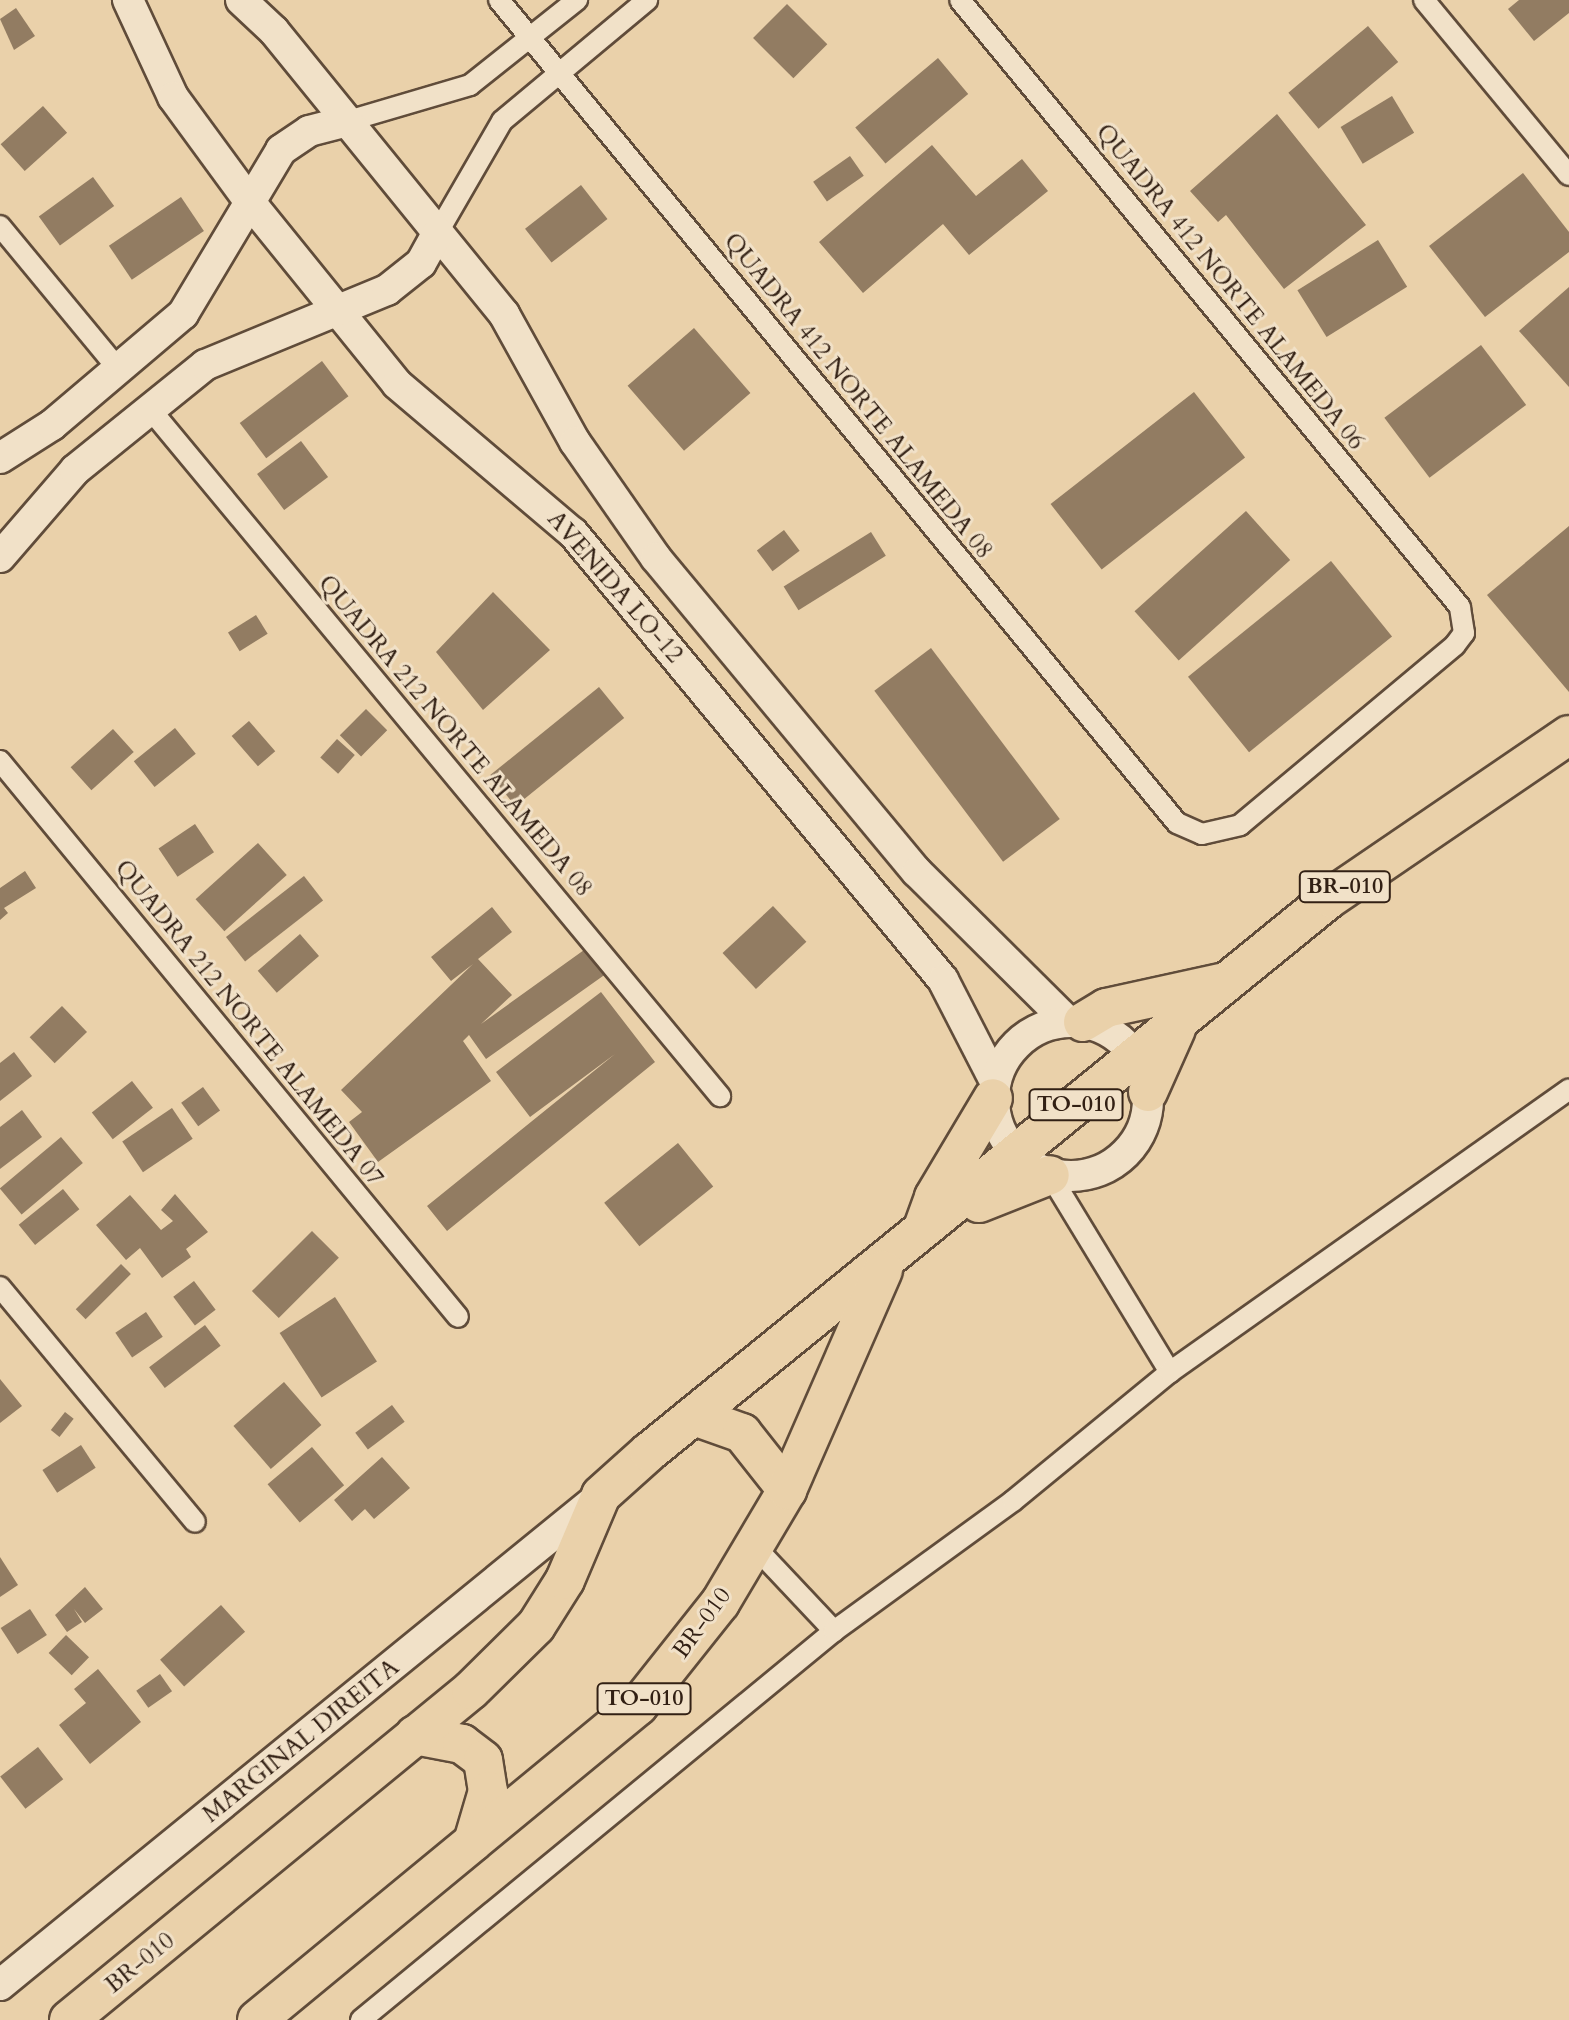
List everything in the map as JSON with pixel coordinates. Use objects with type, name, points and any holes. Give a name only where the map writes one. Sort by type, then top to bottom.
[{"type":"highway","name":"BR-010","points":[[1136,1057],[1443,816],[1569,735]]},
{"type":"highway","points":[[1075,1022],[1106,1008],[1228,982]]},
{"type":"highway","points":[[1148,1092],[1180,1021]]},
{"type":"highway","name":"TO-010","points":[[601,1495],[1136,1057]]},
{"type":"highway","points":[[929,1226],[934,1197],[994,1090]]},
{"type":"highway","points":[[929,1226],[1050,1175]]},
{"type":"highway","name":"BR-010","points":[[257,2020],[638,1706],[720,1603],[787,1490],[886,1261]]},
{"type":"highway","points":[[697,1417],[742,1433],[787,1490]]},
{"type":"highway","name":"BR-010","points":[[69,2020],[415,1735],[536,1626],[565,1580],[601,1495]]},
{"type":"highway","points":[[415,1735],[462,1744],[483,1760],[488,1791],[473,1842]]},
{"type":"street","name":"AVENIDA LO-12","points":[[128,0],[173,97],[249,201],[335,308],[423,410],[573,533],[943,980],[994,1090],[1004,1137],[1017,1154]]},
{"type":"street","name":"AVENIDA LO-12","points":[[241,0],[348,121],[504,314],[583,456],[656,558],[917,872],[1075,1022],[1122,1041],[1136,1057]]},
{"type":"street","name":"QUADRA 412 NORTE ALAMEDA 08","points":[[499,0],[1177,823]]},
{"type":"street","points":[[0,458],[119,370],[196,297],[281,150],[309,131],[470,85],[577,0]]},
{"type":"street","points":[[0,557],[75,470],[220,356],[407,276],[438,232],[502,121],[647,0]]},
{"type":"street","name":"QUADRA 412 NORTE ALAMEDA 06","points":[[960,0],[1460,607],[1464,633],[1455,645],[1265,807],[1220,831],[1202,834],[1177,823]]},
{"type":"street","points":[[1424,0],[1569,175]]},
{"type":"street","points":[[0,226],[119,370]]},
{"type":"street","name":"QUADRA 212 NORTE ALAMEDA 08","points":[[150,409],[720,1096]]},
{"type":"street","name":"QUADRA 212 NORTE ALAMEDA 07","points":[[0,761],[458,1317]]},
{"type":"street","points":[[994,1090],[1021,1039],[1075,1022]]},
{"type":"street","points":[[1050,1175],[1086,1175],[1129,1150],[1142,1130],[1148,1092],[1136,1057]]},
{"type":"street","points":[[361,2020],[834,1631],[1013,1501],[1170,1372],[1569,1089]]},
{"type":"street","points":[[1017,1154],[1050,1175],[1170,1372]]},
{"type":"street","points":[[0,1287],[195,1522]]},
{"type":"street","name":"MARGINAL DIREITA","points":[[0,1985],[601,1495]]},
{"type":"street","points":[[754,1546],[834,1631]]},
{"type":"street","points":[[0,1965],[98,1908]]},
{"type":"building","points":[[1519,0],[1569,0],[1569,13],[1534,41],[1508,9]]},
{"type":"building","points":[[787,4],[827,44],[793,78],[753,38]]},
{"type":"building","points":[[16,8],[35,36],[14,50],[0,19]]},
{"type":"building","points":[[1368,26],[1398,62],[1319,129],[1288,93]]},
{"type":"building","points":[[938,58],[968,94],[885,163],[855,127]]},
{"type":"building","points":[[1392,96],[1414,133],[1363,164],[1341,127]]},
{"type":"building","points":[[43,106],[67,133],[25,171],[1,144]]},
{"type":"building","points":[[1277,114],[1366,225],[1284,289],[1226,215],[1218,222],[1190,191]]},
{"type":"building","points":[[932,145],[976,196],[1022,159],[1048,191],[969,255],[943,224],[863,293],[819,242]]},
{"type":"building","points":[[850,156],[864,176],[827,201],[813,182]]},
{"type":"building","points":[[1523,173],[1569,232],[1569,252],[1485,317],[1429,246]]},
{"type":"building","points":[[93,177],[114,206],[60,246],[39,216]]},
{"type":"building","points":[[581,185],[607,219],[552,263],[525,229]]},
{"type":"building","points":[[181,197],[204,231],[132,280],[109,246]]},
{"type":"building","points":[[1378,240],[1407,287],[1327,337],[1297,290]]},
{"type":"building","points":[[1569,287],[1569,387],[1519,331]]},
{"type":"building","points":[[694,328],[750,393],[684,451],[628,386]]},
{"type":"building","points":[[1481,345],[1526,405],[1430,478],[1384,418]]},
{"type":"building","points":[[322,361],[348,396],[266,458],[240,423]]},
{"type":"building","points":[[1194,392],[1245,457],[1102,569],[1051,504]]},
{"type":"building","points":[[301,441],[328,477],[284,510],[257,474]]},
{"type":"building","points":[[1246,511],[1290,560],[1179,660],[1135,611]]},
{"type":"building","points":[[1569,526],[1569,692],[1487,595]]},
{"type":"building","points":[[784,530],[800,551],[772,571],[757,550]]},
{"type":"building","points":[[871,532],[886,556],[798,610],[784,587]]},
{"type":"building","points":[[1331,561],[1392,636],[1249,752],[1188,677]]},
{"type":"building","points":[[493,592],[550,650],[483,710],[436,652]]},
{"type":"building","points":[[256,615],[268,634],[240,651],[228,632]]},
{"type":"building","points":[[931,648],[1060,819],[1003,862],[874,691]]},
{"type":"building","points":[[599,687],[624,718],[515,806],[490,775]]},
{"type":"building","points":[[366,709],[387,730],[361,756],[340,735]]},
{"type":"building","points":[[249,721],[275,751],[258,766],[232,736]]},
{"type":"building","points":[[175,728],[196,754],[155,787],[134,761]]},
{"type":"building","points":[[113,729],[134,752],[91,790],[71,767]]},
{"type":"building","points":[[337,739],[355,755],[338,774],[320,758]]},
{"type":"building","points":[[195,824],[214,852],[178,877],[159,849]]},
{"type":"building","points":[[258,843],[287,875],[224,931],[196,899]]},
{"type":"building","points":[[25,871],[36,888],[4,908],[8,913],[0,920],[0,888]]},
{"type":"building","points":[[304,876],[323,900],[245,961],[226,937]]},
{"type":"building","points":[[773,906],[806,942],[756,989],[723,953]]},
{"type":"building","points":[[492,907],[512,932],[478,959],[512,995],[481,1024],[591,945],[610,971],[486,1059],[469,1035],[463,1041],[491,1081],[378,1162],[349,1122],[362,1112],[341,1090],[473,964],[451,981],[431,957]]},
{"type":"building","points":[[300,934],[319,956],[277,993],[258,971]]},
{"type":"building","points":[[601,992],[655,1062],[447,1231],[427,1206],[615,1054],[530,1117],[496,1072]]},
{"type":"building","points":[[62,1006],[87,1032],[55,1063],[30,1037]]},
{"type":"building","points":[[14,1052],[32,1076],[0,1101],[0,1063]]},
{"type":"building","points":[[132,1081],[153,1108],[113,1139],[92,1112]]},
{"type":"building","points":[[203,1087],[220,1110],[198,1126],[181,1103]]},
{"type":"building","points":[[172,1108],[193,1139],[143,1172],[122,1142]]},
{"type":"building","points":[[22,1110],[42,1137],[0,1169],[0,1127]]},
{"type":"building","points":[[61,1137],[83,1163],[22,1214],[0,1188]]},
{"type":"building","points":[[678,1143],[713,1187],[639,1246],[604,1203]]},
{"type":"building","points":[[63,1189],[79,1209],[35,1245],[19,1225]]},
{"type":"building","points":[[175,1194],[208,1232],[186,1249],[191,1257],[162,1278],[140,1248],[126,1260],[96,1225],[130,1195],[161,1230],[173,1221],[161,1210]]},
{"type":"building","points":[[312,1231],[339,1258],[279,1318],[252,1291]]},
{"type":"building","points":[[121,1264],[131,1274],[86,1319],[76,1309]]},
{"type":"building","points":[[194,1281],[216,1310],[195,1325],[173,1297]]},
{"type":"building","points":[[335,1297],[377,1362],[322,1398],[280,1333]]},
{"type":"building","points":[[146,1312],[163,1337],[132,1358],[115,1333]]},
{"type":"building","points":[[205,1325],[221,1346],[165,1388],[149,1367]]},
{"type":"building","points":[[0,1379],[22,1406],[0,1423]]},
{"type":"building","points":[[284,1382],[321,1425],[271,1469],[233,1426]]},
{"type":"building","points":[[392,1405],[405,1422],[368,1449],[355,1433]]},
{"type":"building","points":[[65,1412],[74,1419],[60,1437],[51,1430]]},
{"type":"building","points":[[81,1445],[96,1468],[57,1493],[42,1470]]},
{"type":"building","points":[[312,1447],[344,1485],[300,1523],[268,1484]]},
{"type":"building","points":[[382,1457],[410,1488],[374,1519],[365,1509],[352,1521],[334,1500]]},
{"type":"building","points":[[0,1557],[18,1585],[0,1597]]},
{"type":"building","points":[[85,1587],[103,1609],[85,1623],[74,1609],[82,1622],[67,1632],[55,1615]]},
{"type":"building","points":[[221,1605],[245,1632],[184,1687],[160,1660]]},
{"type":"building","points":[[30,1609],[47,1635],[18,1654],[1,1628]]},
{"type":"building","points":[[66,1635],[89,1657],[72,1675],[49,1653]]},
{"type":"building","points":[[98,1669],[141,1722],[90,1764],[59,1725],[86,1703],[74,1689]]},
{"type":"building","points":[[160,1674],[172,1691],[148,1708],[136,1691]]},
{"type":"building","points":[[38,1747],[63,1779],[25,1809],[0,1777]]}]
